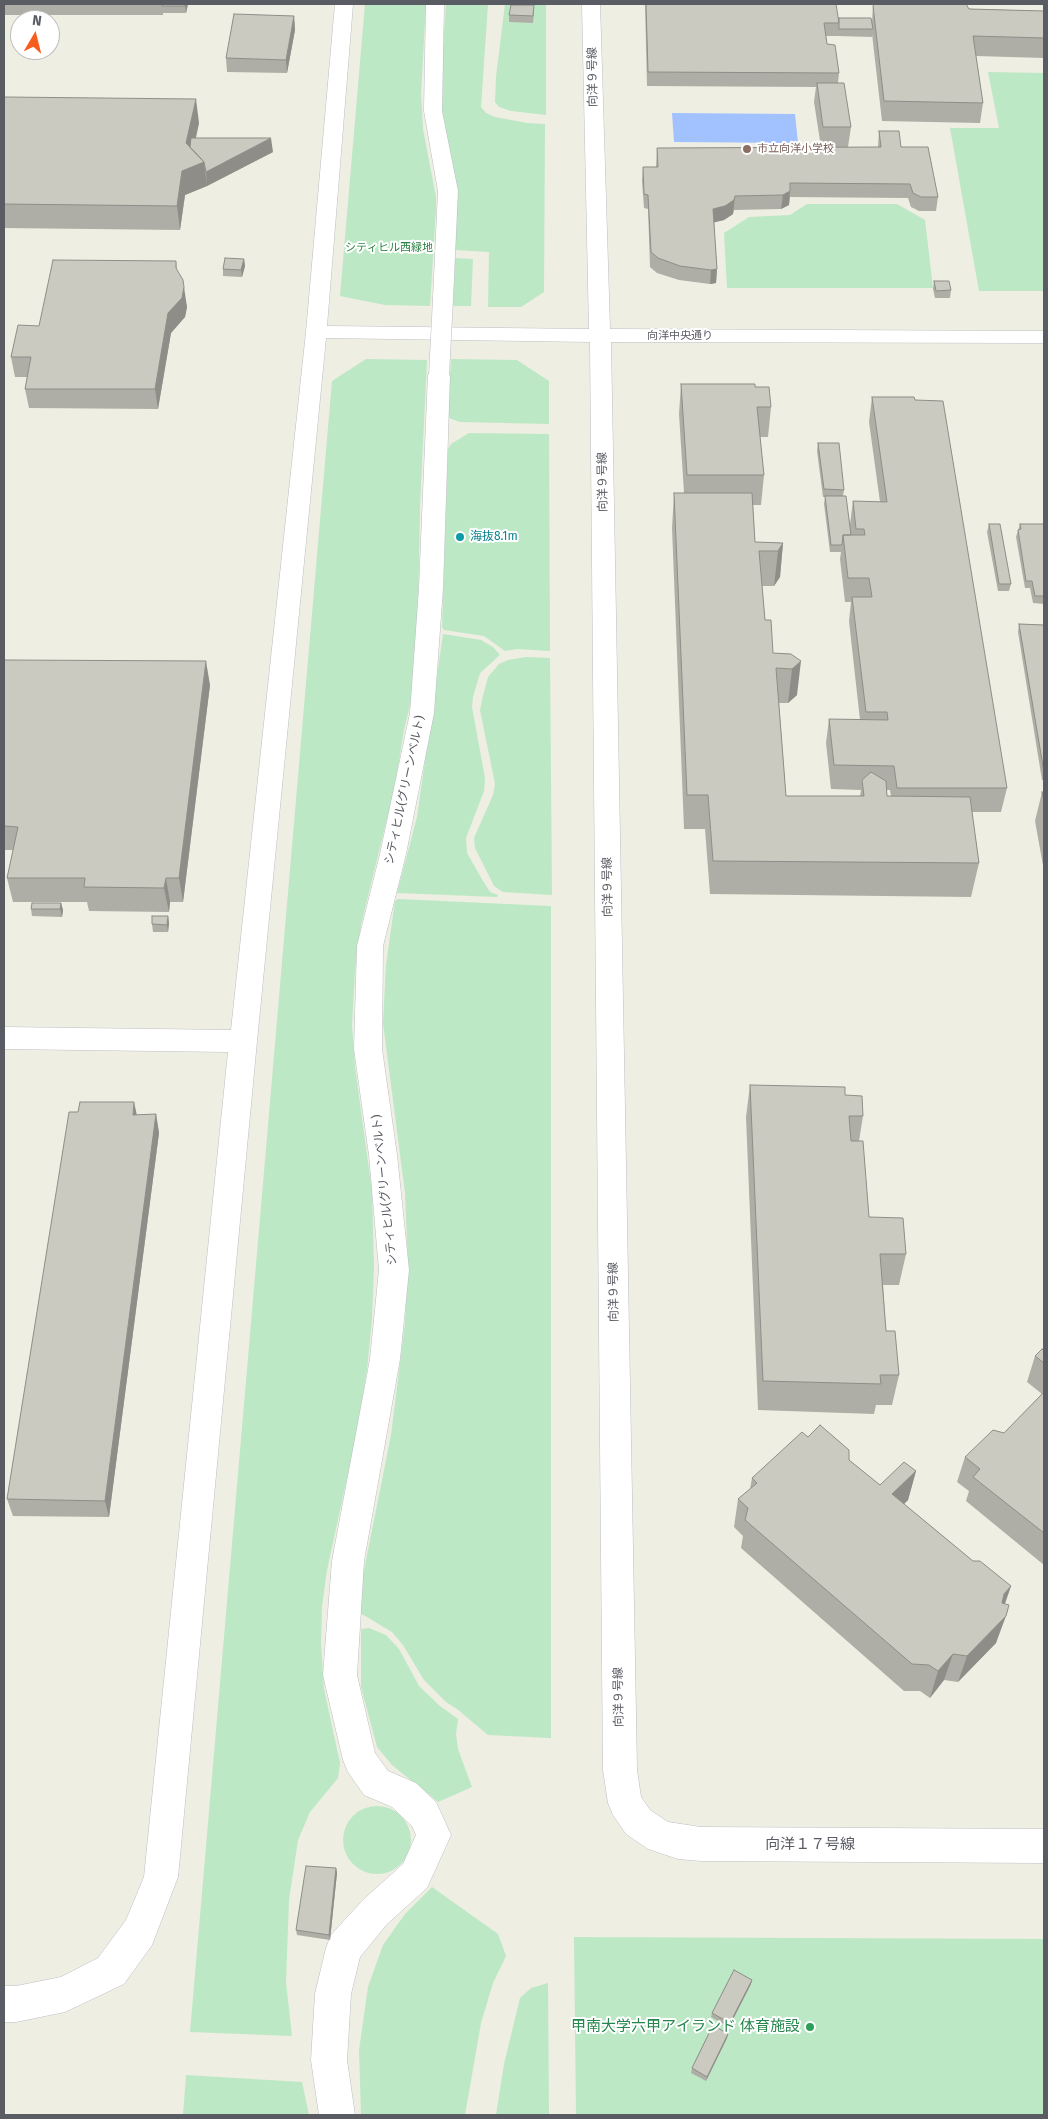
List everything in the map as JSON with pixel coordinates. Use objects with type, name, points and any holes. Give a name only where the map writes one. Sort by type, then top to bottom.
[{"type":"street","points":[[4,2004],[16,2004],[65,1994],[111,1971],[139,1932],[161,1877],[243,1041],[316,332],[344,4]]},
{"type":"street","name":"シティヒル(グリーンベルト)","points":[[337,2115],[329,2060],[333,1994],[344,1948],[375,1912],[415,1876],[434,1835],[424,1814],[404,1795],[376,1783],[360,1760],[340,1675],[348,1561],[385,1359],[394,1270],[383,1154],[368,1049],[370,946],[393,854],[422,712],[431,588],[448,191],[432,111],[435,4]]},
{"type":"street","name":"向洋９号線","points":[[591,4],[602,390],[620,1770]]},
{"type":"street","name":"向洋中央通り","points":[[316,332],[599,336],[1044,337]]},
{"type":"street","points":[[4,1038],[243,1041]]},
{"type":"street","name":"向洋１７号線","points":[[620,1770],[624,1803],[638,1822],[660,1837],[678,1842],[711,1844],[1044,1846]]},
{"type":"green space","name":"シティヒル西緑地","points":[[365,4],[426,4],[421,93],[423,129],[436,197],[430,306],[385,305],[340,296]]},
{"type":"green space","points":[[446,4],[488,4],[481,107],[486,113],[495,117],[527,123],[545,124],[544,292],[521,307],[488,307],[489,252],[455,250],[439,103]]},
{"type":"green space","points":[[505,4],[546,4],[546,115],[511,111],[499,107],[495,102],[496,77]]},
{"type":"green space","points":[[988,72],[1044,73],[1044,291],[979,291],[950,128],[999,128]]},
{"type":"green space","points":[[807,204],[897,204],[925,220],[933,288],[727,288],[724,233],[749,217],[790,215]]},
{"type":"green space","points":[[455,258],[473,259],[471,306],[453,306]]},
{"type":"green space","points":[[366,359],[427,360],[420,506],[417,676],[404,730],[395,786],[361,925],[355,972],[352,1025],[355,1067],[372,1191],[374,1267],[372,1319],[367,1370],[356,1437],[327,1570],[322,1606],[321,1644],[324,1689],[340,1763],[338,1778],[310,1812],[298,1840],[289,1900],[286,1982],[292,2036],[190,2032],[332,381]]},
{"type":"green space","points":[[451,359],[517,360],[549,381],[549,424],[460,422],[449,418]]},
{"type":"green space","points":[[469,433],[549,434],[550,651],[517,649],[505,651],[484,636],[444,630],[442,627],[448,449],[451,444]]},
{"type":"green space","points":[[443,634],[481,640],[493,647],[500,655],[480,673],[473,697],[472,707],[485,778],[484,791],[466,838],[467,853],[490,892],[498,895],[497,897],[397,893],[417,817]]},
{"type":"green space","points":[[526,657],[550,658],[552,895],[503,892],[494,886],[475,848],[474,838],[493,795],[495,784],[480,710],[488,677],[499,664],[508,660]]},
{"type":"green space","points":[[398,899],[551,906],[551,1738],[488,1735],[446,1702],[424,1680],[403,1645],[392,1632],[360,1613],[361,1585],[391,1435],[405,1323],[408,1263],[405,1193],[383,1023],[386,965],[395,901]]},
{"type":"green space","points":[[369,1628],[386,1635],[399,1649],[419,1686],[440,1706],[458,1719],[456,1734],[458,1749],[472,1787],[438,1802],[392,1765],[377,1747],[361,1687],[361,1629]]},
{"type":"green space","points":[[377,1806],[390,1809],[401,1816],[408,1827],[411,1840],[408,1853],[401,1864],[390,1871],[377,1874],[364,1871],[353,1864],[346,1853],[343,1840],[346,1827],[353,1816],[364,1809]]},
{"type":"green space","points":[[432,1887],[498,1934],[506,1956],[493,1983],[481,2023],[465,2115],[361,2115],[359,2050],[368,1987],[383,1945],[405,1914]]},
{"type":"green space","name":"甲南大学六甲アイランド 体育施設","points":[[574,1937],[1044,1939],[1044,2115],[576,2115]]},
{"type":"green space","points":[[548,1983],[549,2115],[496,2115],[504,2064],[520,1998],[531,1988]]},
{"type":"green space","points":[[186,2075],[302,2082],[309,2115],[183,2115]]},
{"type":"water","points":[[672,113],[795,114],[798,143],[674,142]]},
{"type":"building","points":[[163,4],[185,4],[185,6],[162,6]]},
{"type":"building","points":[[646,4],[836,4],[839,23],[824,23],[827,44],[835,45],[839,73],[648,72]]},
{"type":"building","points":[[874,4],[966,4],[969,9],[1044,11],[1044,38],[973,36],[983,103],[884,101]]},
{"type":"building","points":[[511,5],[534,5],[533,16],[509,15]]},
{"type":"building","points":[[234,14],[294,16],[286,60],[226,58]]},
{"type":"building","points":[[839,18],[871,18],[873,29],[839,29]]},
{"type":"building","points":[[817,83],[844,83],[851,127],[823,127]]},
{"type":"building","points":[[4,97],[196,99],[186,143],[204,162],[182,171],[177,206],[4,204]]},
{"type":"building","points":[[879,131],[899,131],[901,147],[928,147],[938,197],[921,197],[913,193],[910,184],[790,183],[790,191],[783,195],[735,196],[734,200],[725,206],[713,209],[717,269],[680,266],[658,258],[651,252],[648,195],[644,194],[643,167],[658,167],[657,148],[881,147]]},
{"type":"building","points":[[191,138],[271,138],[206,172],[204,162],[190,147]]},
{"type":"building","points":[[225,258],[244,259],[241,270],[223,269]]},
{"type":"building","points":[[53,260],[176,261],[176,268],[183,280],[184,287],[182,298],[168,313],[155,389],[25,389],[31,357],[11,357],[18,325],[39,326]]},
{"type":"building","points":[[934,281],[949,281],[951,290],[936,291]]},
{"type":"building","points":[[681,384],[755,384],[755,387],[769,387],[771,407],[757,407],[764,475],[687,475]]},
{"type":"building","points":[[872,397],[914,397],[915,400],[943,401],[1007,788],[897,788],[894,766],[834,765],[829,719],[888,720],[887,712],[866,712],[852,597],[872,597],[869,578],[848,578],[843,535],[865,535],[864,529],[856,529],[853,501],[887,502]]},
{"type":"building","points":[[818,443],[839,443],[844,490],[824,489]]},
{"type":"building","points":[[674,493],[752,493],[755,542],[783,543],[778,551],[759,551],[765,620],[771,620],[773,653],[791,654],[801,661],[792,669],[776,668],[786,796],[864,796],[862,780],[871,772],[886,781],[887,796],[970,797],[979,863],[713,861],[708,795],[687,795]]},
{"type":"building","points":[[825,496],[846,496],[851,535],[843,535],[842,545],[831,545]]},
{"type":"building","points":[[989,524],[1000,524],[1011,584],[999,584]]},
{"type":"building","points":[[1020,524],[1044,524],[1044,596],[1035,596],[1032,581],[1026,581],[1018,530],[1021,529]]},
{"type":"building","points":[[1019,624],[1044,625],[1044,772]]},
{"type":"building","points":[[4,660],[206,661],[179,878],[166,878],[164,888],[84,887],[85,878],[7,878],[18,827],[4,826]]},
{"type":"building","points":[[32,903],[61,903],[60,909],[31,909]]},
{"type":"building","points":[[152,916],[168,916],[167,925],[152,924]]},
{"type":"building","points":[[750,1085],[845,1087],[845,1095],[862,1096],[863,1116],[849,1116],[851,1141],[863,1141],[869,1217],[903,1218],[906,1254],[880,1254],[886,1331],[895,1331],[899,1375],[880,1375],[881,1384],[763,1381]]},
{"type":"building","points":[[80,1102],[134,1102],[133,1115],[156,1114],[105,1501],[7,1499],[69,1112],[78,1112]]},
{"type":"building","points":[[1042,1349],[1044,1351],[1044,1363],[1035,1356]]},
{"type":"building","points":[[1044,1392],[1044,1533],[973,1477],[980,1469],[965,1457],[993,1430],[1004,1433]]},
{"type":"building","points":[[820,1425],[849,1450],[849,1460],[880,1485],[904,1462],[916,1471],[892,1494],[973,1561],[980,1561],[1011,1586],[1004,1594],[1002,1603],[1009,1605],[1006,1616],[967,1656],[953,1654],[938,1671],[929,1665],[912,1664],[745,1520],[748,1508],[738,1499],[757,1483],[752,1478],[802,1432],[808,1437]]},
{"type":"building","points":[[306,1866],[336,1868],[329,1935],[296,1930]]},
{"type":"building","points":[[734,1970],[752,1980],[730,2023],[712,2013]]},
{"type":"building","points":[[713,2025],[728,2034],[707,2077],[692,2068]]},
{"type":"place","name":"市立向洋小学校","points":[[747,149]]},
{"type":"place","name":"海抜8.1m","points":[[460,537]]},
{"type":"place","name":"甲南大学六甲アイランド 体育施設","points":[[810,2027]]}]
